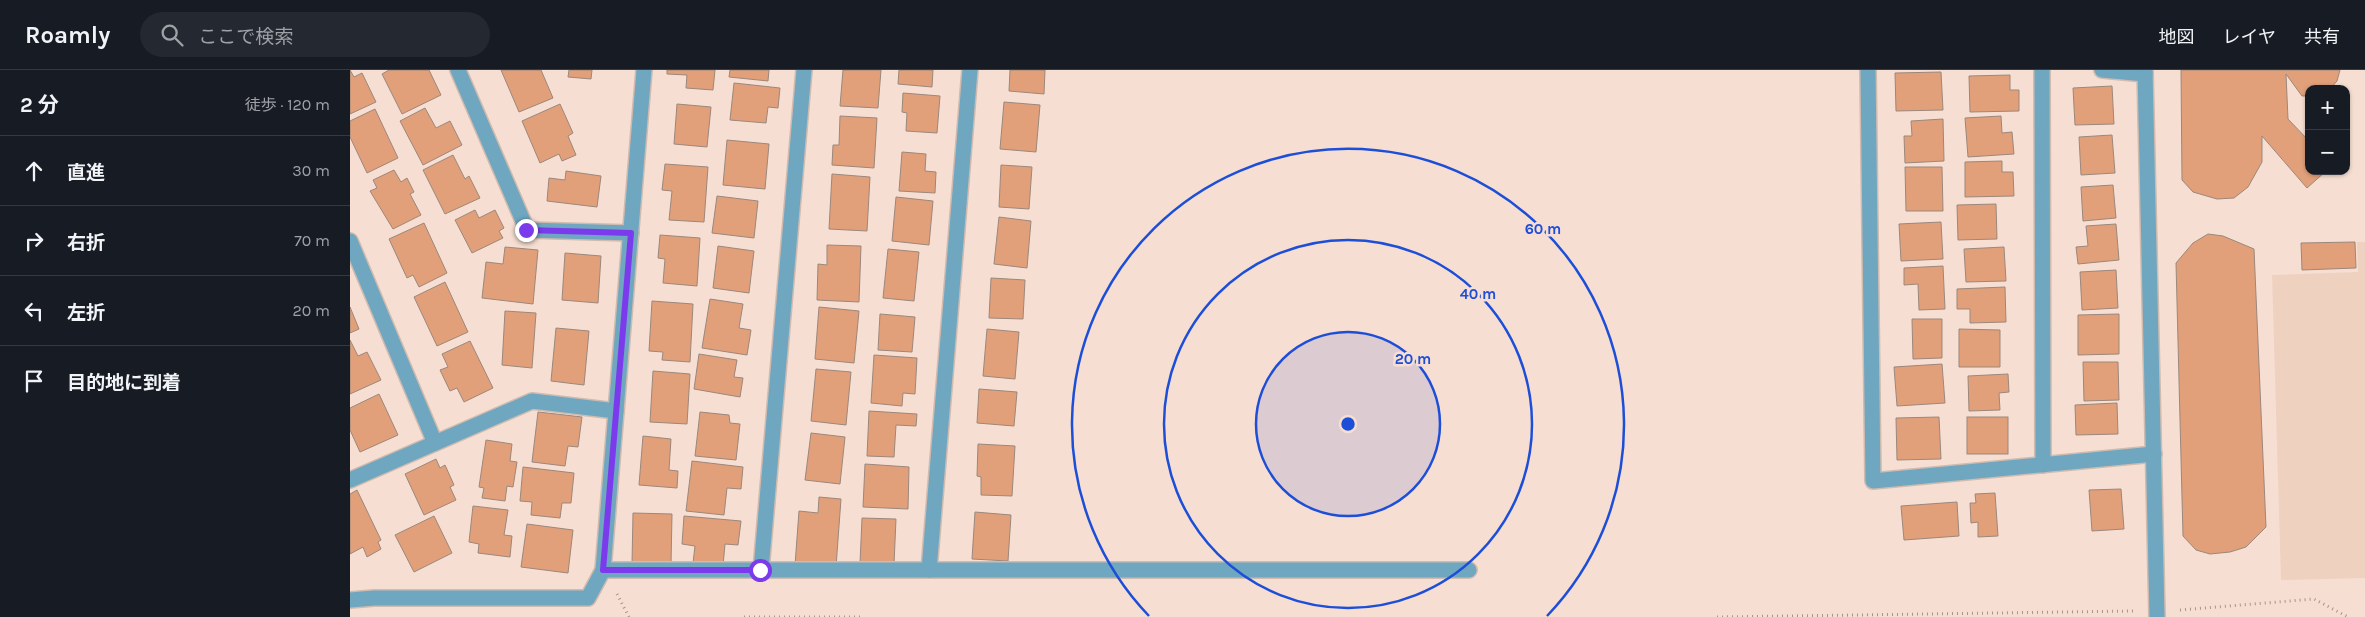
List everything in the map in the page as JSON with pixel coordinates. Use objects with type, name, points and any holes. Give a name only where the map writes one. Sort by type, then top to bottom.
[{"type":"street","points":[[458,70],[526,230],[631,233]]},
{"type":"street","points":[[350,600],[374,598],[588,598],[603,570],[644,70]]},
{"type":"street","points":[[760,570],[804,70]]},
{"type":"street","points":[[929,570],[970,70]]},
{"type":"street","points":[[1868,70],[1873,481],[2154,454]]},
{"type":"street","points":[[2042,70],[2043,465]]},
{"type":"street","points":[[2102,70],[2145,72],[2157,617]]},
{"type":"street","points":[[350,241],[436,443]]},
{"type":"street","points":[[350,480],[532,401],[616,411]]},
{"type":"street","points":[[603,570],[1469,570]]},
{"type":"path","points":[[2173,610],[2314,599],[2348,617]]},
{"type":"path","points":[[1717,617],[2134,611]]},
{"type":"path","points":[[744,617],[864,617]]},
{"type":"shaded area","points":[[2357,242],[2365,242],[2365,578],[2281,580],[2272,275],[2358,272]]},
{"type":"building","points":[[350,70],[354,77],[362,73],[376,102],[350,114]]},
{"type":"building","points":[[389,70],[429,70],[441,95],[402,114],[382,74]]},
{"type":"building","points":[[501,70],[541,70],[553,98],[519,112]]},
{"type":"building","points":[[569,70],[592,70],[591,79],[568,77]]},
{"type":"building","points":[[667,70],[715,70],[713,90],[686,88],[687,75],[667,74]]},
{"type":"building","points":[[730,70],[769,70],[768,81],[729,77]]},
{"type":"building","points":[[843,70],[881,70],[878,108],[840,106]]},
{"type":"building","points":[[899,70],[933,70],[932,87],[898,84]]},
{"type":"building","points":[[1010,70],[1045,70],[1044,94],[1009,91]]},
{"type":"building","points":[[2181,70],[2340,70],[2337,81],[2334,85],[2305,85],[2305,96],[2302,96],[2286,74],[2288,119],[2305,137],[2305,175],[2322,175],[2307,188],[2262,136],[2262,162],[2248,187],[2234,198],[2217,199],[2193,192],[2182,180]]},
{"type":"building","points":[[1941,72],[1943,110],[1896,111],[1895,73]]},
{"type":"building","points":[[2010,75],[2010,90],[2019,90],[2019,111],[1970,112],[1969,76]]},
{"type":"building","points":[[734,83],[780,88],[778,108],[768,107],[766,123],[730,120]]},
{"type":"building","points":[[2112,86],[2114,124],[2075,125],[2073,88]]},
{"type":"building","points":[[903,93],[940,96],[937,133],[906,131],[907,113],[902,112]]},
{"type":"building","points":[[1004,102],[1040,105],[1036,152],[1000,149]]},
{"type":"building","points":[[560,104],[573,133],[568,136],[576,155],[562,161],[559,154],[540,163],[522,121]]},
{"type":"building","points":[[677,104],[711,107],[707,147],[674,144]]},
{"type":"building","points":[[425,108],[436,128],[450,121],[462,145],[423,165],[400,121]]},
{"type":"building","points":[[375,109],[398,158],[367,173],[350,137],[350,121]]},
{"type":"building","points":[[840,116],[877,118],[874,168],[832,165],[833,145],[839,145]]},
{"type":"building","points":[[2001,116],[2002,133],[2012,132],[2014,154],[1968,157],[1965,118]]},
{"type":"building","points":[[1943,119],[1944,161],[1905,163],[1904,136],[1912,136],[1911,121]]},
{"type":"building","points":[[2112,135],[2115,173],[2081,175],[2079,137]]},
{"type":"building","points":[[727,140],[769,144],[765,189],[723,185]]},
{"type":"building","points":[[902,152],[926,154],[925,171],[936,172],[935,193],[899,191]]},
{"type":"building","points":[[453,155],[465,179],[469,176],[480,198],[445,214],[423,170]]},
{"type":"building","points":[[2002,161],[2002,172],[2013,172],[2014,196],[1965,197],[1965,162]]},
{"type":"building","points":[[665,164],[708,167],[704,222],[669,220],[672,191],[662,190]]},
{"type":"building","points":[[1001,165],[1032,167],[1029,209],[999,207]]},
{"type":"building","points":[[1905,167],[1942,167],[1943,211],[1906,211]]},
{"type":"building","points":[[394,170],[401,182],[407,178],[414,192],[410,194],[421,215],[393,229],[370,191],[377,188],[373,180]]},
{"type":"building","points":[[566,171],[601,176],[597,207],[547,201],[549,178],[565,180]]},
{"type":"building","points":[[832,174],[870,177],[867,231],[829,229]]},
{"type":"building","points":[[2113,185],[2116,218],[2083,221],[2081,187]]},
{"type":"building","points":[[717,196],[758,201],[754,238],[712,233]]},
{"type":"building","points":[[896,197],[933,201],[929,245],[892,241]]},
{"type":"building","points":[[1996,204],[1997,239],[1958,240],[1957,205]]},
{"type":"building","points":[[475,210],[479,218],[495,210],[504,228],[499,231],[503,238],[472,253],[455,220]]},
{"type":"building","points":[[999,217],[1031,221],[1027,268],[994,264]]},
{"type":"building","points":[[1941,222],[1943,259],[1901,261],[1899,224]]},
{"type":"building","points":[[424,223],[447,273],[419,287],[413,275],[407,278],[389,239]]},
{"type":"building","points":[[2116,224],[2119,260],[2078,264],[2076,247],[2088,246],[2086,226]]},
{"type":"building","points":[[2208,234],[2223,236],[2254,249],[2266,527],[2246,547],[2230,552],[2210,554],[2196,550],[2183,536],[2176,263],[2193,243]]},
{"type":"building","points":[[660,235],[700,238],[697,286],[663,283],[665,259],[658,258]]},
{"type":"building","points":[[2355,242],[2356,268],[2302,270],[2301,243]]},
{"type":"building","points":[[827,245],[861,246],[859,302],[817,300],[818,264],[827,265]]},
{"type":"building","points":[[718,246],[754,251],[749,293],[713,288]]},
{"type":"building","points":[[505,247],[538,250],[533,304],[482,298],[486,262],[503,264]]},
{"type":"building","points":[[2004,247],[2006,281],[1966,282],[1964,249]]},
{"type":"building","points":[[888,249],[919,252],[914,301],[883,298]]},
{"type":"building","points":[[565,253],[601,256],[598,303],[562,300]]},
{"type":"building","points":[[1943,266],[1945,309],[1919,310],[1918,284],[1904,285],[1904,268]]},
{"type":"building","points":[[2116,270],[2118,308],[2082,310],[2080,272]]},
{"type":"building","points":[[991,278],[1025,280],[1023,319],[989,318]]},
{"type":"building","points":[[445,282],[468,332],[437,346],[414,297]]},
{"type":"building","points":[[2005,287],[2006,322],[1970,323],[1970,309],[1957,309],[1957,289]]},
{"type":"building","points":[[710,299],[743,304],[739,328],[751,330],[747,355],[702,348]]},
{"type":"building","points":[[652,301],[693,304],[690,362],[662,360],[663,352],[649,351]]},
{"type":"building","points":[[350,307],[359,329],[350,333]]},
{"type":"building","points":[[819,307],[859,311],[854,363],[815,359]]},
{"type":"building","points":[[505,311],[536,313],[532,368],[502,365]]},
{"type":"building","points":[[880,314],[915,317],[912,352],[878,350]]},
{"type":"building","points":[[2119,314],[2119,354],[2078,355],[2078,315]]},
{"type":"building","points":[[1912,319],[1942,319],[1942,358],[1913,359]]},
{"type":"building","points":[[556,328],[589,331],[584,385],[551,381]]},
{"type":"building","points":[[987,329],[1019,332],[1015,379],[983,376]]},
{"type":"building","points":[[1959,329],[2000,330],[2000,367],[1959,367]]},
{"type":"building","points":[[350,340],[358,356],[367,352],[381,380],[350,394]]},
{"type":"building","points":[[470,341],[493,388],[464,402],[457,388],[450,391],[440,370],[448,367],[442,354]]},
{"type":"building","points":[[699,354],[737,360],[734,377],[743,378],[740,397],[694,389]]},
{"type":"building","points":[[874,355],[917,358],[915,394],[903,393],[902,406],[871,403]]},
{"type":"building","points":[[2083,362],[2118,362],[2119,400],[2084,401]]},
{"type":"building","points":[[1942,364],[1945,403],[1897,406],[1894,367]]},
{"type":"building","points":[[816,369],[851,372],[846,425],[811,421]]},
{"type":"building","points":[[653,371],[690,374],[687,424],[650,422]]},
{"type":"building","points":[[2008,374],[2009,392],[1999,393],[2000,410],[1969,411],[1968,376]]},
{"type":"building","points":[[979,389],[1017,392],[1014,426],[977,423]]},
{"type":"building","points":[[379,394],[398,435],[360,452],[350,430],[350,408]]},
{"type":"building","points":[[2117,403],[2118,434],[2076,435],[2075,405]]},
{"type":"building","points":[[869,411],[917,414],[916,426],[896,425],[894,457],[867,456]]},
{"type":"building","points":[[538,412],[582,417],[578,447],[568,446],[565,466],[532,462]]},
{"type":"building","points":[[700,412],[729,415],[730,423],[740,424],[736,460],[695,456]]},
{"type":"building","points":[[1939,417],[1941,459],[1897,460],[1896,418]]},
{"type":"building","points":[[1967,417],[2008,417],[2008,454],[1967,454]]},
{"type":"building","points":[[811,433],[845,437],[840,484],[805,480]]},
{"type":"building","points":[[643,436],[671,439],[669,470],[678,471],[677,488],[639,485]]},
{"type":"building","points":[[486,440],[512,444],[510,461],[517,462],[513,487],[507,486],[505,501],[482,498],[484,488],[479,487]]},
{"type":"building","points":[[978,444],[1015,446],[1012,496],[981,495],[981,477],[977,476]]},
{"type":"building","points":[[436,459],[440,468],[445,465],[454,485],[450,487],[456,500],[424,515],[405,474]]},
{"type":"building","points":[[692,461],[743,467],[741,489],[727,488],[724,515],[686,511]]},
{"type":"building","points":[[865,464],[909,467],[908,509],[863,507]]},
{"type":"building","points":[[523,467],[574,473],[571,503],[562,503],[560,518],[531,515],[532,502],[520,501]]},
{"type":"building","points":[[2121,489],[2124,529],[2092,531],[2089,490]]},
{"type":"building","points":[[357,490],[381,540],[378,542],[381,549],[367,557],[363,547],[350,554],[350,494]]},
{"type":"building","points":[[1995,493],[1998,536],[1978,537],[1978,522],[1971,523],[1970,503],[1976,503],[1975,494]]},
{"type":"building","points":[[819,497],[841,499],[836,567],[795,565],[799,511],[818,513]]},
{"type":"building","points":[[1957,502],[1959,536],[1904,540],[1901,506]]},
{"type":"building","points":[[473,506],[508,510],[504,535],[512,536],[510,557],[478,553],[479,544],[469,542]]},
{"type":"building","points":[[975,512],[1011,515],[1008,561],[972,559]]},
{"type":"building","points":[[633,513],[672,514],[671,565],[632,564]]},
{"type":"building","points":[[434,516],[452,553],[414,572],[395,535]]},
{"type":"building","points":[[684,516],[741,521],[738,545],[725,544],[723,566],[693,563],[695,546],[682,544]]},
{"type":"building","points":[[862,518],[896,519],[894,564],[860,563]]},
{"type":"building","points":[[527,524],[573,530],[568,573],[521,567]]},
{"type":"route","points":[[526,230],[631,233],[603,570],[760,570]]}]
